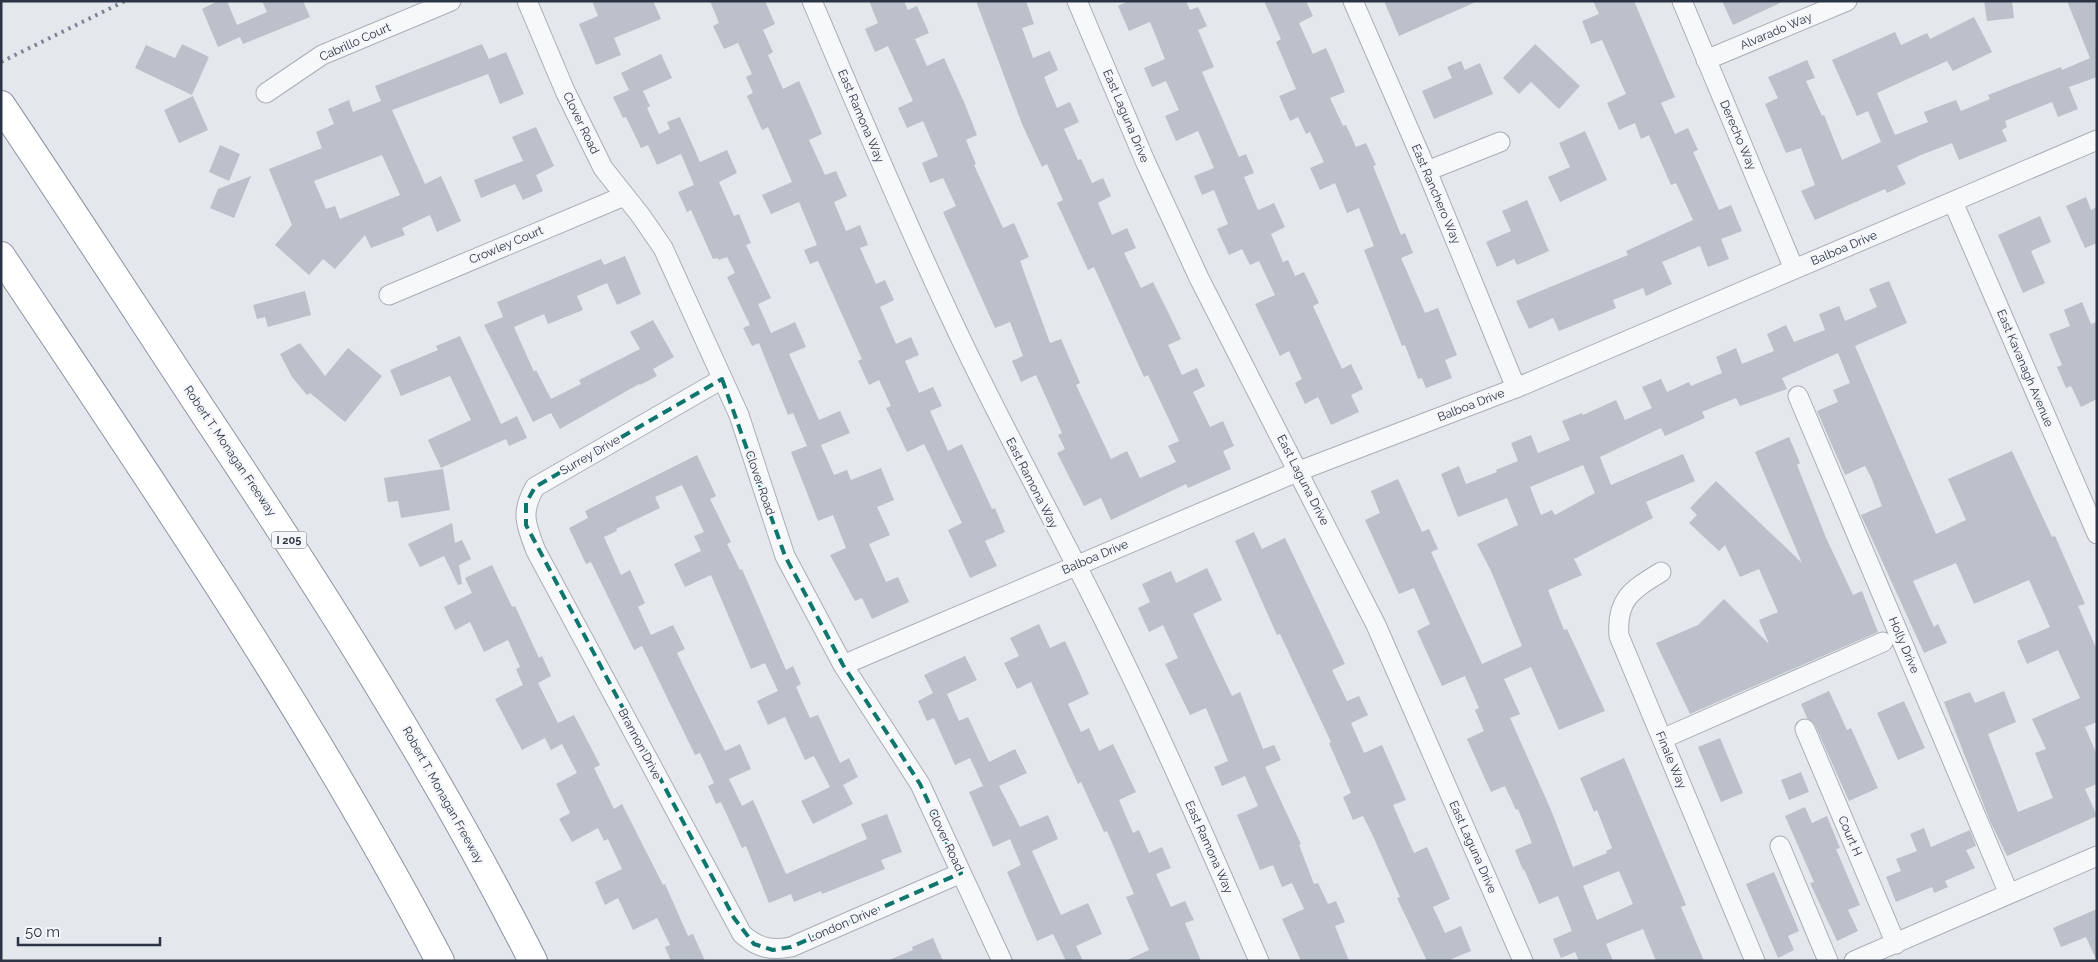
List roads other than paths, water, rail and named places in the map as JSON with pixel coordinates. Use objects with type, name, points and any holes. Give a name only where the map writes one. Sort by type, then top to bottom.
[{"type":"highway","name":"Robert T. Monagan Freeway","points":[[1,105],[272,514],[361,654],[445,796],[533,961]]},
{"type":"highway","points":[[1,256],[184,530],[284,686],[360,814],[440,961]]},
{"type":"street","name":"Cabrillo Court","points":[[266,93],[322,55],[451,1]]},
{"type":"street","name":"Clover Road","points":[[527,1],[569,99],[603,168],[641,216],[663,248],[739,415],[785,556],[843,665],[920,784],[1002,961]]},
{"type":"street","name":"East Ramona Way","points":[[812,1],[882,165],[951,319],[1018,456],[1076,565],[1186,794],[1259,961]]},
{"type":"street","name":"East Laguna Drive","points":[[1077,1],[1145,161],[1195,269],[1376,625],[1524,961]]},
{"type":"street","name":"East Ranchero Way","points":[[1353,1],[1427,171],[1516,388]]},
{"type":"street","name":"Derecho Way","points":[[1682,1],[1794,269]]},
{"type":"street","name":"Alvarado Way","points":[[1706,60],[1846,1]]},
{"type":"street","name":"Balboa Drive","points":[[843,665],[1299,472],[1516,388],[2097,140]]},
{"type":"street","points":[[1427,171],[1500,142]]},
{"type":"street","name":"Crowley Court","points":[[388,295],[624,196]]},
{"type":"street","name":"East Kavanagh Avenue","points":[[1953,202],[2097,534]]},
{"type":"street","name":"Surrey Drive","points":[[546,569],[526,525],[526,503],[535,487],[722,379]]},
{"type":"street","name":"Holly Drive","points":[[1798,396],[2009,894]]},
{"type":"street","name":"Brannon Drive","points":[[546,569],[734,918]]},
{"type":"street","name":"Finale Way","points":[[1661,572],[1625,598],[1618,618],[1619,636],[1755,961]]},
{"type":"street","name":"Holly Drive","points":[[1662,739],[1883,642]]},
{"type":"street","name":"Court H","points":[[1804,729],[1896,944]]},
{"type":"street","points":[[1780,846],[1828,961]]},
{"type":"street","points":[[1854,961],[2097,856]]},
{"type":"street","name":"London Drive","points":[[734,918],[742,934],[754,944],[773,950],[792,947],[961,873]]},
{"type":"railway","points":[[1,62],[125,1]]}]
